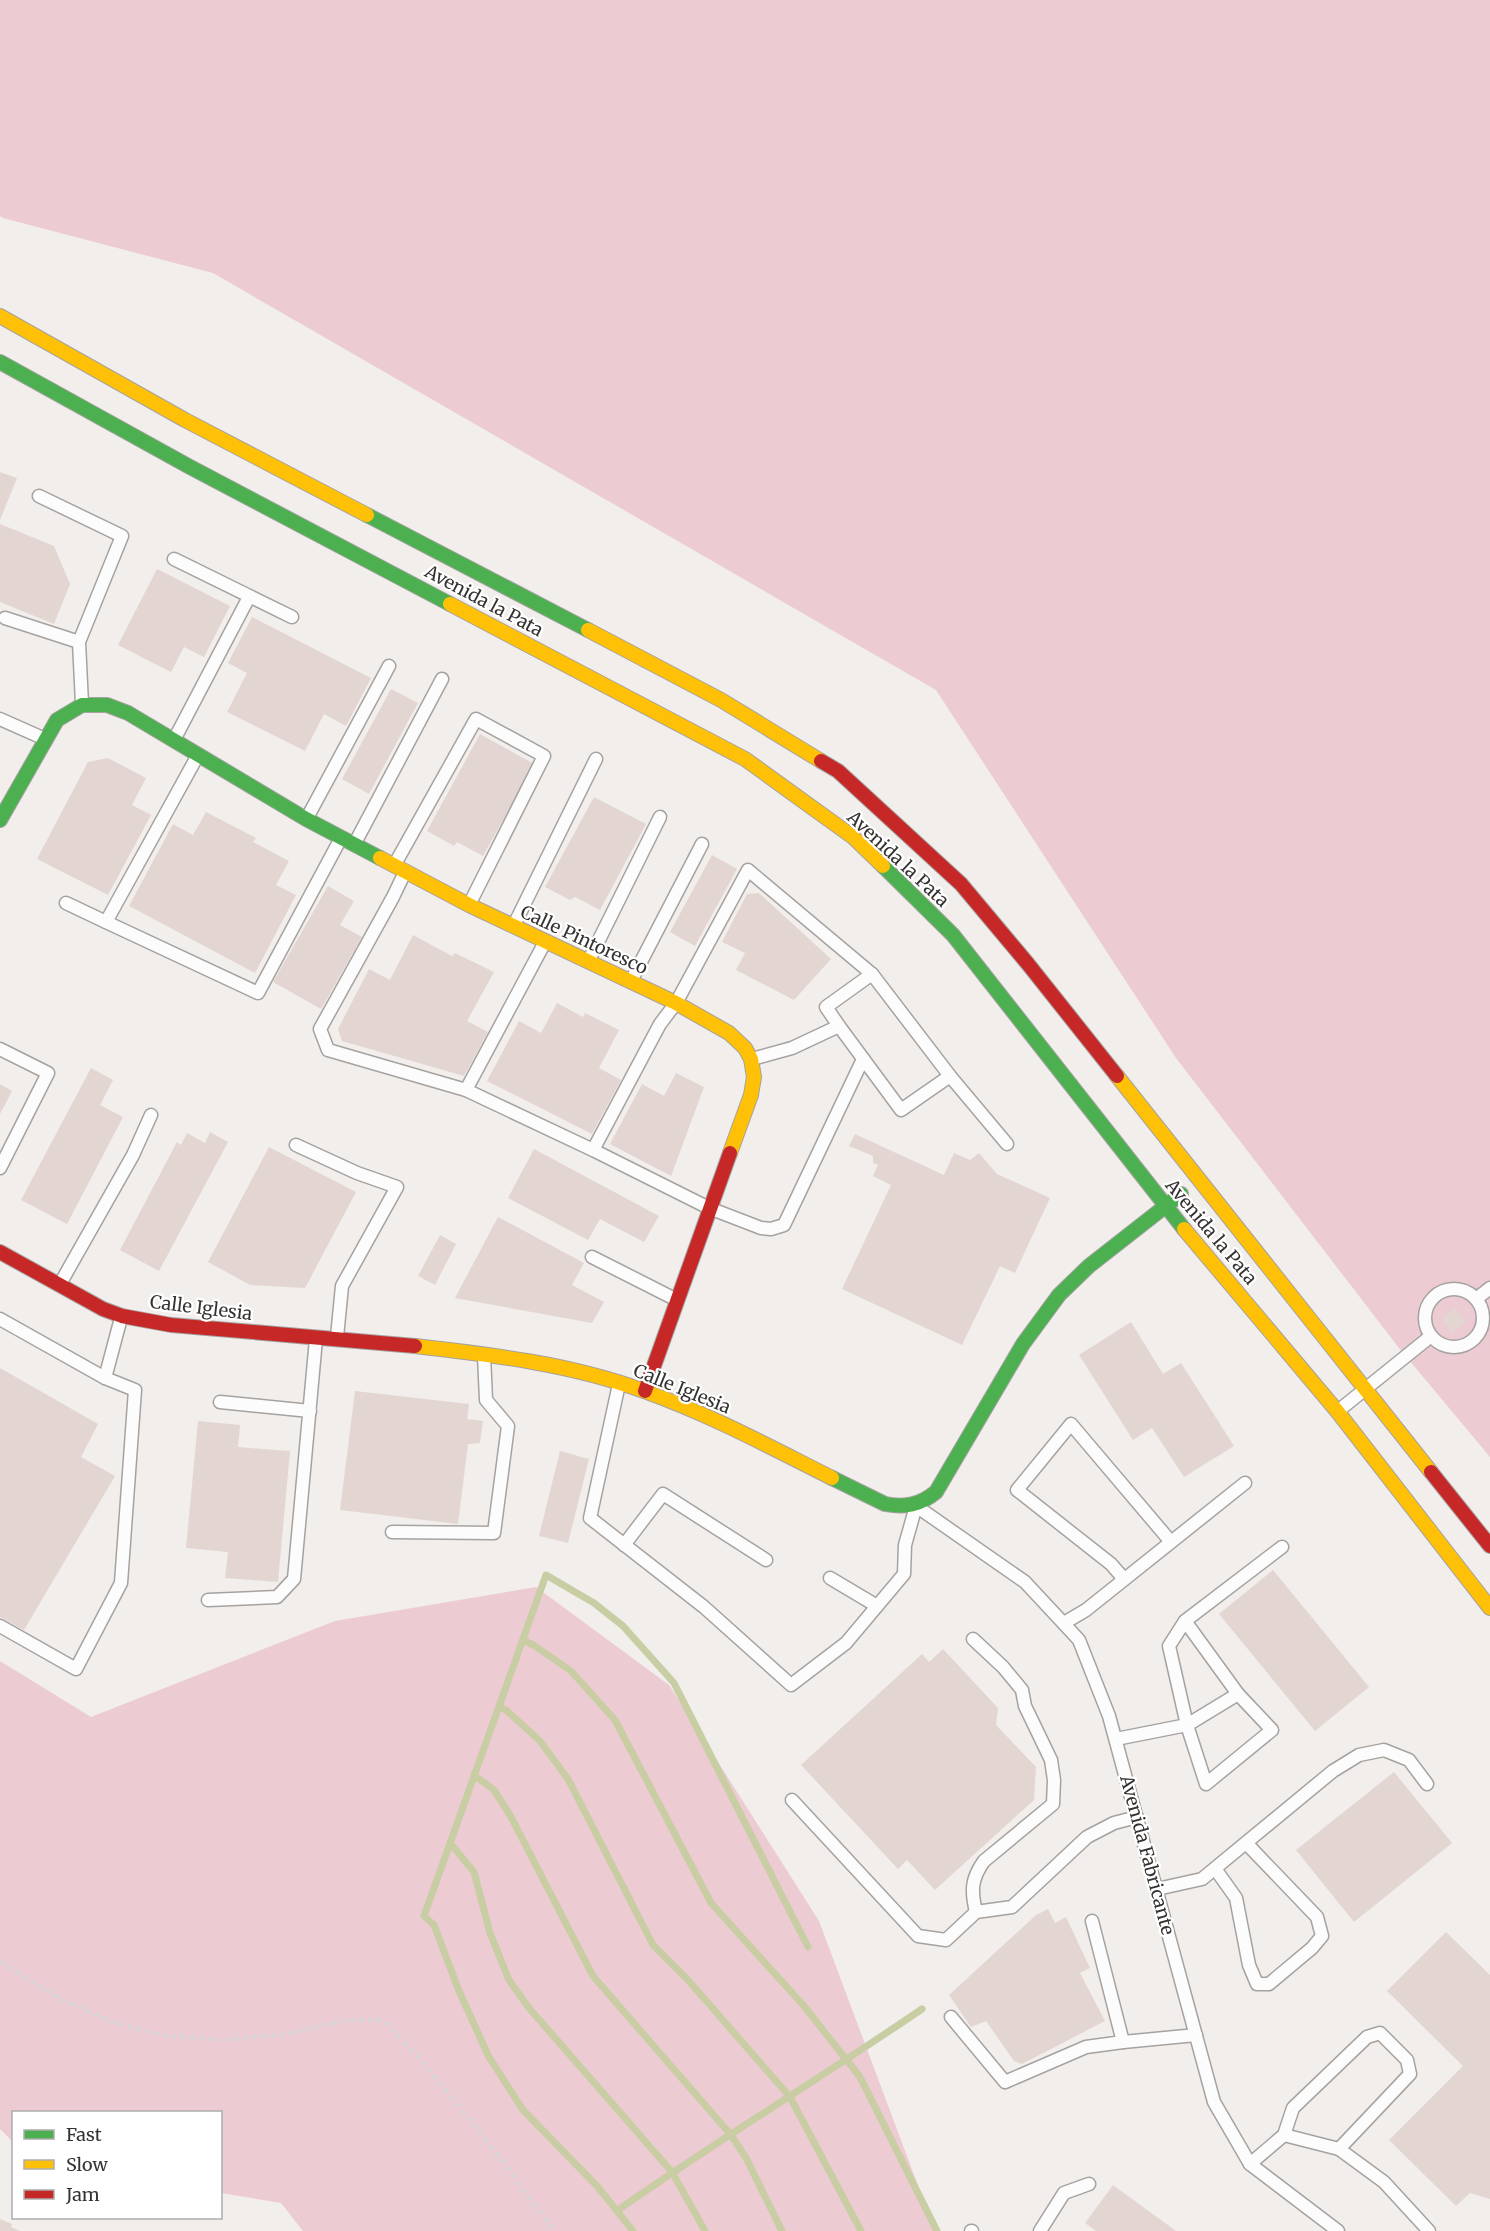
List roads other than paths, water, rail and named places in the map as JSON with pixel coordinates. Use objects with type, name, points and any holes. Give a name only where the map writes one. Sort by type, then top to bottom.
[{"type":"main road","name":"Avenida la Pata","points":[[0,316],[185,420],[721,700],[838,771],[961,884],[1028,964],[1490,1546]]},
{"type":"main road","name":"Avenida la Pata","points":[[0,362],[190,467],[746,759],[853,837],[953,935],[1165,1206],[1337,1411],[1490,1608]]},
{"type":"main road","points":[[0,820],[57,720],[82,705]]},
{"type":"main road","name":"Calle Pintoresco","points":[[82,705],[106,705],[128,713],[199,753],[306,819],[470,905],[676,1003],[729,1033],[746,1048],[751,1059]]},
{"type":"main road","points":[[645,1391],[709,1208],[752,1095],[754,1077],[751,1059]]},
{"type":"main road","points":[[916,1506],[936,1492],[1023,1344],[1059,1295],[1089,1266],[1199,1180]]},
{"type":"main road","name":"Calle Iglesia","points":[[0,1252],[103,1309],[122,1316],[171,1325],[484,1354],[548,1364],[620,1383],[645,1391],[727,1426],[885,1504],[916,1506]]},
{"type":"lane","points":[[39,495],[122,536],[79,642],[82,705]]},
{"type":"lane","points":[[174,559],[292,617]]},
{"type":"lane","points":[[174,739],[249,597]]},
{"type":"lane","points":[[5,618],[79,642]]},
{"type":"lane","points":[[306,819],[388,666]]},
{"type":"lane","points":[[355,844],[442,679]]},
{"type":"lane","points":[[0,719],[46,739]]},
{"type":"lane","points":[[470,905],[544,756],[476,719],[400,868],[393,897],[320,1029],[328,1050],[466,1090],[593,1149],[709,1208],[761,1228],[771,1229],[784,1225],[863,1059]]},
{"type":"lane","points":[[106,922],[199,753]]},
{"type":"lane","points":[[513,926],[596,759]]},
{"type":"lane","points":[[588,961],[660,817]]},
{"type":"lane","points":[[66,903],[258,993],[342,838]]},
{"type":"lane","points":[[631,982],[702,844]]},
{"type":"lane","points":[[593,1149],[660,1024],[676,1003],[748,870],[872,974],[950,1076],[1007,1144]]},
{"type":"lane","points":[[466,1090],[545,942]]},
{"type":"lane","points":[[872,974],[826,1007],[901,1110],[950,1076]]},
{"type":"lane","points":[[751,1059],[792,1048],[839,1026]]},
{"type":"lane","points":[[0,1049],[48,1073],[0,1168]]},
{"type":"lane","points":[[59,1285],[133,1155],[151,1115]]},
{"type":"lane","points":[[296,1145],[357,1173],[397,1188],[342,1286],[337,1339]]},
{"type":"lane","points":[[592,1257],[676,1300]]},
{"type":"lane","points":[[1476,1299],[1490,1288]]},
{"type":"lane","points":[[1451,1289],[1460,1290],[1476,1299],[1481,1308],[1482,1327],[1470,1343],[1450,1348],[1441,1345],[1431,1336],[1425,1322],[1425,1313],[1434,1297],[1451,1289]]},
{"type":"lane","points":[[105,1378],[122,1316]]},
{"type":"lane","points":[[0,1319],[105,1378],[135,1390],[121,1583],[76,1669],[0,1626]]},
{"type":"lane","points":[[1337,1411],[1431,1336]]},
{"type":"lane","points":[[208,1600],[277,1597],[294,1579],[316,1338]]},
{"type":"lane","points":[[392,1532],[494,1533],[508,1426],[486,1400],[484,1354]]},
{"type":"lane","points":[[620,1383],[590,1518],[704,1607],[791,1685],[846,1643],[904,1574],[905,1545],[916,1506]]},
{"type":"lane","points":[[220,1402],[310,1411]]},
{"type":"lane","points":[[1124,1579],[1111,1564],[1017,1490],[1071,1424],[1171,1542]]},
{"type":"lane","points":[[1064,1623],[1086,1611],[1245,1484]]},
{"type":"lane","points":[[624,1545],[663,1494],[766,1560]]},
{"type":"lane","name":"Avenida Fabricante","points":[[916,1506],[1025,1582],[1079,1640],[1116,1739],[1214,2102],[1250,2164],[1338,2231]]},
{"type":"lane","points":[[1185,1621],[1238,1694],[1272,1730],[1206,1784],[1187,1725],[1169,1646],[1185,1621],[1282,1547]]},
{"type":"lane","points":[[830,1578],[877,1606]]},
{"type":"lane","points":[[973,1639],[1003,1667],[1022,1690],[1025,1706],[1051,1760],[1054,1780],[1053,1804],[984,1861],[977,1871],[972,1892],[976,1912]]},
{"type":"lane","points":[[1116,1739],[1187,1725],[1238,1694]]},
{"type":"lane","points":[[1157,1889],[1202,1880],[1333,1771],[1359,1755],[1384,1750],[1409,1760],[1427,1784]]},
{"type":"lane","points":[[792,1800],[918,1936],[946,1940],[976,1912],[1012,1907],[1087,1837],[1114,1823],[1137,1817]]},
{"type":"lane","points":[[1216,1870],[1236,1898],[1249,1965],[1257,1984],[1269,1984],[1312,1948],[1322,1936],[1317,1917],[1247,1844]]},
{"type":"lane","points":[[1092,1921],[1123,2042]]},
{"type":"lane","points":[[951,2017],[1005,2082],[1086,2047],[1196,2035]]},
{"type":"lane","points":[[1250,2164],[1284,2135],[1293,2108],[1367,2037],[1380,2033],[1407,2060],[1410,2074],[1339,2149]]},
{"type":"lane","points":[[1284,2135],[1339,2149],[1384,2182],[1430,2231]]},
{"type":"lane","points":[[1040,2231],[1064,2193],[1089,2184]]},
{"type":"waterway","points":[[633,2231],[597,2186],[523,2110],[489,2057],[459,1991],[434,1925],[424,1916],[546,1575],[594,1603],[623,1626],[674,1683],[808,1947]]},
{"type":"waterway","points":[[523,1640],[571,1671],[615,1720],[711,1903],[804,2006],[860,2077],[937,2231]]},
{"type":"waterway","points":[[499,1707],[506,1710],[540,1741],[568,1779],[653,1945],[688,1980],[790,2097],[861,2231]]},
{"type":"waterway","points":[[474,1775],[494,1790],[510,1815],[593,1976],[731,2135],[746,2158],[782,2231]]},
{"type":"waterway","points":[[450,1843],[474,1872],[490,1933],[509,1980],[529,2008],[672,2172],[705,2231]]},
{"type":"waterway","points":[[618,2210],[922,2009]]}]
